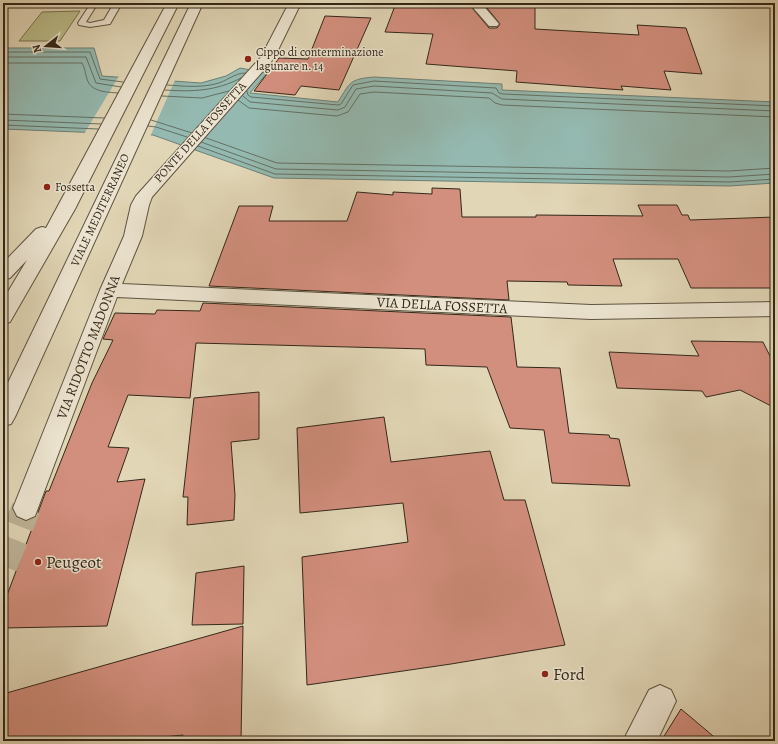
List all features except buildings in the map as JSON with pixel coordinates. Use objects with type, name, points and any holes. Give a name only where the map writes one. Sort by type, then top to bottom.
[{"type":"street","name":"VIALE MEDITERRANEO","points":[[3,317],[66,209],[173,3]]},
{"type":"street","name":"VIALE MEDITERRANEO","points":[[3,417],[197,3]]},
{"type":"street","name":"PONTE DELLA FOSSETTA","points":[[150,188],[266,59],[295,3]]},
{"type":"street","points":[[475,3],[493,24]]},
{"type":"street","name":"VIA RIDOTTO MADONNA","points":[[26,508],[110,290],[133,236],[140,205],[150,188]]},
{"type":"street","points":[[3,274],[66,209]]},
{"type":"street","name":"VIA DELLA FOSSETTA","points":[[110,290],[591,312],[775,309]]},
{"type":"street","points":[[639,741],[660,701]]},
{"type":"lane","points":[[97,3],[93,5],[82,23],[90,25],[107,22],[118,3]]},
{"type":"green space","points":[[80,11],[60,41],[19,41],[42,12]]},
{"type":"water","points":[[3,48],[94,48],[102,76],[201,83],[226,76],[240,68],[267,73],[250,93],[338,102],[345,90],[352,83],[360,79],[374,77],[502,84],[502,90],[775,102],[775,183],[729,186],[274,178],[153,135],[3,129]]},
{"type":"pier","points":[[119,76],[175,80],[150,137],[84,134]]},
{"type":"tunnel","points":[[3,566],[26,508]]},
{"type":"place","name":"Cippo di conterminazione lagunare n. 14","points":[[248,59]]},
{"type":"place","name":"Fossetta","points":[[47,187]]},
{"type":"place","name":"Peugeot","points":[[38,562]]},
{"type":"place","name":"Ford","points":[[545,674]]}]
